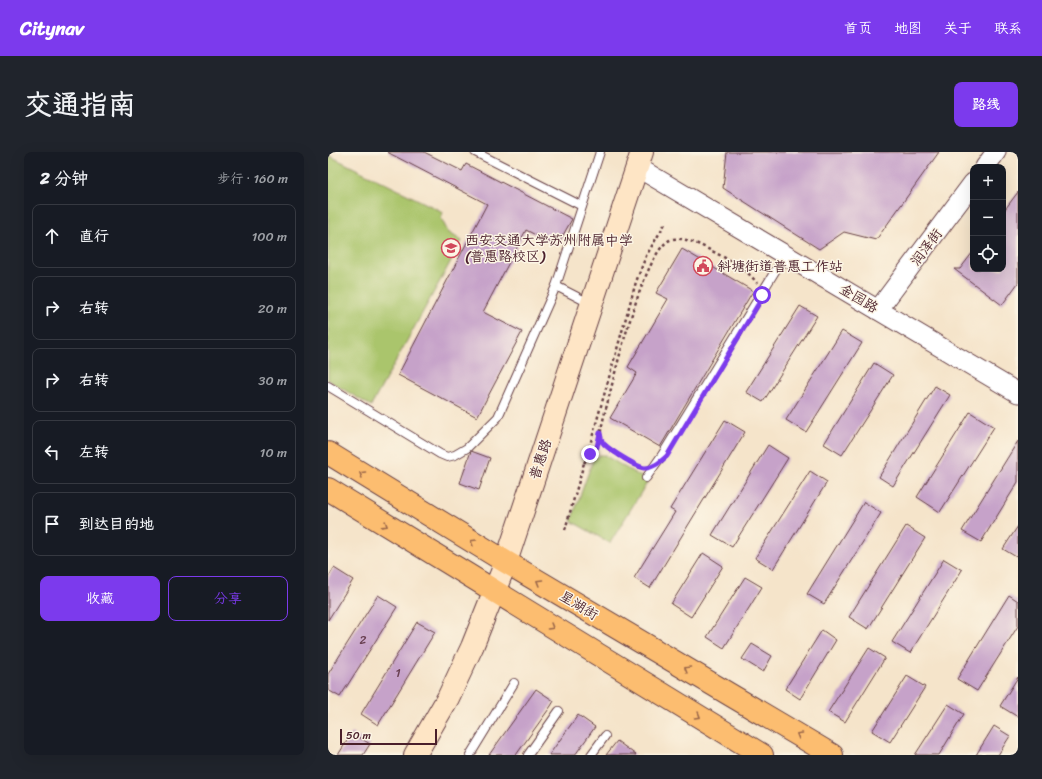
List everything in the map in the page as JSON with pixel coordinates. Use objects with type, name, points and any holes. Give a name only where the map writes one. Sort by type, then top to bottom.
[{"type":"main road","name":"普惠路","points":[[415,755],[448,698],[472,647],[506,562],[640,159]]},
{"type":"main road","name":"星湖街","points":[[328,453],[506,562],[832,755]]},
{"type":"main road","points":[[328,489],[762,755]]},
{"type":"street","points":[[987,164],[996,152]]},
{"type":"street","name":"金园路","points":[[640,159],[785,255],[1018,393]]},
{"type":"street","name":"润泽街","points":[[878,310],[970,187]]},
{"type":"lane","points":[[475,152],[582,206]]},
{"type":"lane","points":[[328,386],[440,454],[447,457],[455,455],[467,448],[498,417],[556,286],[600,152]]},
{"type":"lane","points":[[646,478],[785,255]]},
{"type":"lane","points":[[556,286],[592,305]]},
{"type":"lane","points":[[470,755],[514,683]]},
{"type":"lane","points":[[528,755],[559,711]]},
{"type":"lane","points":[[591,755],[605,736]]},
{"type":"path","points":[[565,530],[636,282],[646,256],[666,222]]},
{"type":"path","points":[[584,463],[597,447],[626,332],[642,284],[661,247],[670,240],[681,239],[703,246],[738,265],[757,282],[760,289]]},
{"type":"path","points":[[600,433],[604,445],[636,466],[644,468]]},
{"type":"green space","points":[[328,155],[443,212],[441,218],[448,232],[462,241],[371,406],[328,380]]},
{"type":"green space","points":[[599,455],[604,455],[648,481],[610,543],[571,521],[593,460]]},
{"type":"building","points":[[387,152],[424,152],[462,171],[466,164],[572,219],[557,246],[526,230],[483,312],[522,332],[477,417],[398,375],[487,204]]},
{"type":"building","points":[[727,152],[939,152],[876,240],[844,232],[819,249],[723,188]]},
{"type":"building","points":[[1018,192],[1018,283],[1002,305],[954,269],[960,269],[970,256],[970,272],[1006,272],[1006,208]]},
{"type":"building","points":[[682,249],[753,291],[660,447],[610,418],[637,373],[628,367],[668,299],[656,293]]},
{"type":"building","points":[[800,306],[817,316],[763,402],[746,392]]},
{"type":"building","points":[[842,331],[862,343],[806,432],[786,420]]},
{"type":"building","points":[[874,363],[893,375],[842,455],[824,444]]},
{"type":"building","points":[[935,386],[950,395],[893,486],[879,477]]},
{"type":"building","points":[[970,412],[994,427],[940,512],[917,497]]},
{"type":"building","points":[[725,420],[745,432],[650,588],[634,578],[675,512],[670,509]]},
{"type":"building","points":[[1018,441],[1018,482],[981,542],[962,531]]},
{"type":"building","points":[[768,445],[788,458],[732,547],[712,535]]},
{"type":"building","points":[[471,451],[490,458],[479,490],[460,483]]},
{"type":"building","points":[[810,471],[827,482],[773,569],[755,558]]},
{"type":"building","points":[[864,502],[881,513],[824,604],[807,594]]},
{"type":"building","points":[[906,526],[925,538],[868,629],[849,617]]},
{"type":"building","points":[[1018,526],[1018,558],[1003,549]]},
{"type":"building","points":[[703,553],[723,566],[691,617],[671,604]]},
{"type":"building","points":[[944,559],[962,570],[910,653],[892,642]]},
{"type":"building","points":[[334,568],[353,580],[328,620],[328,578]]},
{"type":"building","points":[[745,577],[762,587],[724,648],[707,637]]},
{"type":"building","points":[[378,595],[397,607],[340,697],[328,690],[328,674]]},
{"type":"building","points":[[1009,595],[1018,601],[1018,626],[977,691],[957,679]]},
{"type":"building","points":[[417,622],[435,632],[378,725],[361,714]]},
{"type":"building","points":[[822,630],[836,640],[800,699],[785,689]]},
{"type":"building","points":[[752,644],[772,656],[763,672],[742,659]]},
{"type":"building","points":[[869,648],[885,658],[845,722],[828,712]]},
{"type":"building","points":[[907,676],[925,687],[890,742],[872,731]]},
{"type":"building","points":[[1018,677],[1018,717],[1000,706]]},
{"type":"building","points":[[536,689],[554,701],[551,706],[516,755],[489,755]]},
{"type":"building","points":[[948,704],[964,714],[939,755],[915,755]]},
{"type":"building","points":[[578,715],[595,727],[575,755],[549,755]]},
{"type":"building","points":[[994,726],[1010,736],[998,755],[976,755]]},
{"type":"building","points":[[352,733],[370,744],[363,755],[338,755]]},
{"type":"building","points":[[617,741],[636,755],[606,755]]},
{"type":"place","name":"西安交通大学苏州附属中学 (普惠路校区)","points":[[451,248]]},
{"type":"place","name":"斜塘街道普惠工作站","points":[[703,266]]},
{"type":"route","points":[[590,454],[597,447],[600,433],[604,445],[636,466],[644,468],[651,467],[658,464],[667,456],[759,303],[762,295]]}]
